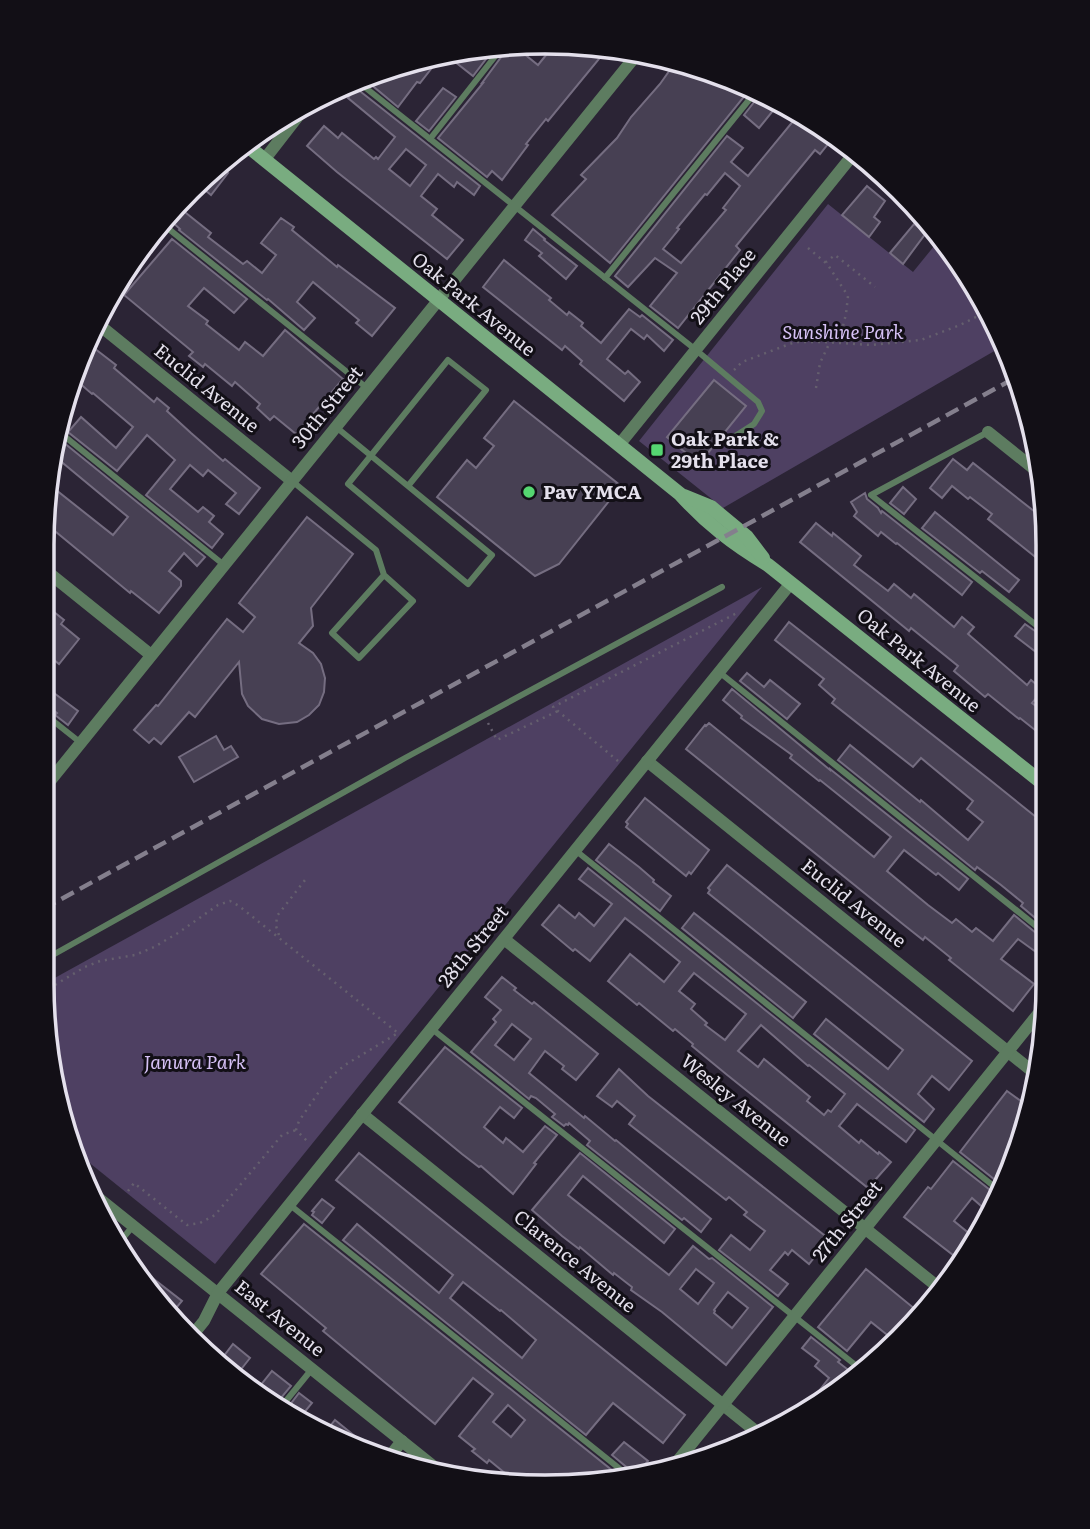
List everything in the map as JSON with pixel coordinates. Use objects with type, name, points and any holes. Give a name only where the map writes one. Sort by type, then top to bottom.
[{"type":"street","name":"30th Street","points":[[54,776],[631,62]]},
{"type":"street","points":[[264,160],[291,126]]},
{"type":"street","name":"Oak Park Avenue","points":[[252,151],[680,494],[710,508],[729,522],[747,537],[768,565],[1036,779]]},
{"type":"street","name":"29th Place","points":[[619,445],[849,160]]},
{"type":"street","name":"Euclid Avenue","points":[[104,329],[292,481]]},
{"type":"street","points":[[988,432],[1029,465]]},
{"type":"street","points":[[54,576],[151,655]]},
{"type":"street","name":"28th Street","points":[[197,1330],[218,1293],[791,583]]},
{"type":"street","name":"Euclid Avenue","points":[[647,761],[1028,1068]]},
{"type":"street","name":"Wesley Avenue","points":[[504,939],[934,1283]]},
{"type":"street","name":"27th Street","points":[[683,1455],[1035,1018]]},
{"type":"street","name":"Clarence Avenue","points":[[362,1115],[752,1428]]},
{"type":"street","name":"East Avenue","points":[[107,1205],[425,1460]]},
{"type":"street","points":[[394,1451],[402,1441]]},
{"type":"lane","points":[[430,139],[496,57]]},
{"type":"lane","points":[[366,88],[758,402],[762,411],[754,424],[729,440]]},
{"type":"lane","points":[[605,278],[749,99]]},
{"type":"lane","points":[[169,229],[367,388]]},
{"type":"lane","points":[[336,427],[371,456],[492,555],[468,583],[348,484],[371,456],[448,360],[486,390],[408,486]]},
{"type":"lane","points":[[988,432],[871,495],[1036,625]]},
{"type":"lane","points":[[67,438],[224,565]]},
{"type":"lane","points":[[292,481],[376,550],[384,575],[413,601],[359,657],[332,633],[384,575]]},
{"type":"lane","points":[[54,954],[405,758],[722,587]]},
{"type":"lane","points":[[719,672],[1036,926]]},
{"type":"lane","points":[[54,722],[81,743]]},
{"type":"lane","points":[[576,850],[992,1184]]},
{"type":"lane","points":[[432,1028],[855,1364]]},
{"type":"lane","points":[[290,1205],[620,1469]]},
{"type":"lane","points":[[124,1236],[133,1226]]},
{"type":"lane","points":[[286,1401],[312,1369]]},
{"type":"path","points":[[807,248],[826,263],[848,296],[842,330],[830,342],[820,363],[816,388]]},
{"type":"path","points":[[826,263],[835,255],[875,287]]},
{"type":"path","points":[[726,377],[742,362],[795,342],[871,345],[921,340],[978,316]]},
{"type":"path","points":[[618,761],[553,707],[738,612]]},
{"type":"path","points":[[484,716],[497,740],[558,711]]},
{"type":"path","points":[[281,938],[276,926],[278,916],[305,880]]},
{"type":"path","points":[[54,985],[100,961],[135,955],[154,947],[218,905],[230,901],[281,938],[398,1033],[345,1065],[327,1080],[299,1121],[296,1130]]},
{"type":"path","points":[[296,1130],[309,1143]]},
{"type":"path","points":[[128,1191],[134,1183],[187,1225],[200,1223],[222,1208],[282,1135],[296,1130]]},
{"type":"green space","name":"Sunshine Park","points":[[828,204],[913,272],[934,246],[970,300],[995,351],[723,508],[639,441]]},
{"type":"green space","name":"Janura Park","points":[[762,587],[215,1264],[88,1162],[71,1111],[58,1048],[54,978]]},
{"type":"building","points":[[547,54],[600,57],[548,121],[546,119],[502,180],[492,171],[487,177],[438,138],[502,56],[525,55],[538,65]]},
{"type":"building","points":[[487,57],[473,76],[456,63]]},
{"type":"building","points":[[432,68],[420,83],[417,82],[398,107],[373,86]]},
{"type":"building","points":[[670,70],[703,80],[744,97],[610,263],[552,215],[586,179],[581,175],[617,138],[631,117]]},
{"type":"building","points":[[443,88],[456,97],[429,131],[416,121]]},
{"type":"building","points":[[360,91],[480,186],[474,195],[457,182],[454,187],[438,174],[421,196],[437,209],[432,215],[463,240],[447,259],[307,146],[324,126],[338,138],[342,133],[374,159],[378,159],[395,137],[348,98],[350,95]],"holes":[[[406,149],[426,165],[410,186],[389,169]]]},
{"type":"building","points":[[754,102],[773,111],[759,128],[744,115]]},
{"type":"building","points":[[793,122],[828,144],[820,154],[815,150],[736,246],[740,250],[678,328],[650,306],[677,273],[655,258],[628,287],[615,276],[727,136],[743,148],[731,162],[748,176]],"holes":[[[725,173],[740,186],[723,208],[726,210],[681,263],[663,249],[679,229],[677,228]]]},
{"type":"building","points":[[226,172],[228,173],[211,195],[206,191]]},
{"type":"building","points":[[867,186],[885,201],[874,217],[880,222],[869,237],[842,215]]},
{"type":"building","points":[[185,212],[211,233],[208,237],[243,264],[247,261],[262,273],[276,255],[261,243],[281,218],[337,267],[338,265],[395,308],[372,336],[356,323],[359,320],[313,282],[297,302],[315,318],[304,330],[174,224]]},
{"type":"building","points":[[914,224],[925,235],[903,264],[890,253]]},
{"type":"building","points":[[533,229],[577,266],[566,279],[539,256],[542,253],[525,240]]},
{"type":"building","points":[[172,239],[247,299],[234,313],[204,288],[188,306],[208,321],[206,324],[239,350],[245,342],[263,356],[285,330],[343,379],[296,434],[274,416],[270,420],[257,408],[260,404],[235,382],[232,386],[205,364],[203,367],[189,356],[193,352],[124,295]]},
{"type":"building","points":[[504,260],[551,298],[549,300],[567,315],[569,312],[583,323],[581,326],[601,343],[629,309],[640,317],[642,315],[673,340],[664,351],[647,335],[644,339],[631,329],[607,359],[625,374],[628,371],[640,382],[624,401],[580,364],[582,361],[565,346],[562,350],[483,287]]},
{"type":"building","points":[[95,349],[154,402],[157,398],[169,408],[167,411],[223,461],[225,459],[260,488],[239,514],[226,504],[236,493],[208,470],[203,476],[190,465],[170,489],[198,512],[203,507],[214,516],[209,522],[223,534],[212,548],[146,495],[175,460],[147,435],[117,471],[68,432],[81,417],[116,448],[133,427],[81,384]]},
{"type":"building","points":[[714,380],[746,406],[699,464],[667,437]]},
{"type":"building","name":"Pav YMCA","points":[[514,401],[621,486],[559,564],[535,576],[437,497],[467,460],[476,468],[494,446],[484,438]]},
{"type":"building","points":[[65,444],[205,557],[197,566],[184,553],[169,571],[181,581],[181,586],[159,613],[131,591],[130,593],[54,531],[57,491],[113,535],[128,517],[62,462]]},
{"type":"building","points":[[953,459],[967,470],[973,463],[1035,512],[1036,558],[988,519],[992,514],[970,497],[968,499],[952,486],[942,498],[930,488]]},
{"type":"building","points":[[903,487],[916,499],[904,514],[890,503]]},
{"type":"building","points":[[865,493],[867,499],[881,513],[882,511],[972,582],[962,595],[897,543],[881,532],[878,536],[854,516],[857,512],[851,502]]},
{"type":"building","points":[[935,512],[1019,580],[1009,592],[922,528]]},
{"type":"building","points":[[307,517],[353,554],[311,608],[313,626],[299,643],[313,653],[321,664],[325,678],[319,705],[297,722],[279,724],[262,719],[248,706],[242,694],[239,662],[195,717],[189,712],[161,744],[154,738],[149,743],[134,730],[156,705],[158,706],[227,619],[243,632],[255,617],[239,603]]},
{"type":"building","points":[[816,523],[861,556],[854,565],[888,591],[894,584],[911,598],[914,594],[954,627],[962,617],[974,627],[968,634],[1027,685],[1031,680],[1036,684],[1036,698],[1032,703],[1036,706],[1036,731],[988,694],[985,697],[954,671],[958,666],[911,628],[909,631],[800,542]]},
{"type":"building","points":[[54,612],[64,620],[61,624],[79,639],[59,664],[54,660]]},
{"type":"building","points":[[789,622],[1036,817],[1036,919],[1021,906],[1023,903],[1001,885],[977,867],[975,870],[838,760],[850,745],[968,840],[983,822],[967,809],[973,801],[921,758],[913,767],[832,703],[835,699],[819,685],[824,679],[775,640]]},
{"type":"building","points":[[1025,624],[1036,632],[1036,652],[1015,636]]},
{"type":"building","points":[[747,673],[764,687],[770,680],[800,704],[787,719],[740,681]]},
{"type":"building","points":[[732,689],[968,879],[959,890],[904,850],[887,871],[952,923],[956,919],[972,932],[976,928],[993,941],[1014,915],[1036,933],[1036,952],[1018,939],[1001,959],[1034,984],[1013,1011],[949,960],[951,958],[925,937],[923,940],[686,749],[709,723],[874,857],[891,837],[790,758],[792,755],[741,718],[742,716],[723,700]]},
{"type":"building","points":[[54,693],[78,711],[68,725],[55,715],[57,713],[54,711]]},
{"type":"building","points":[[216,736],[224,750],[231,746],[238,757],[194,782],[179,757]]},
{"type":"building","points":[[645,798],[709,850],[691,874],[689,872],[686,876],[626,827],[626,822]]},
{"type":"building","points":[[609,844],[671,896],[660,911],[596,860]]},
{"type":"building","points":[[727,865],[972,1061],[949,1090],[932,1076],[918,1094],[934,1109],[924,1122],[814,1034],[826,1019],[888,1069],[903,1050],[708,893],[708,888]]},
{"type":"building","points":[[588,868],[915,1130],[906,1142],[857,1104],[839,1126],[859,1143],[861,1140],[891,1162],[868,1188],[692,1046],[693,1044],[675,1029],[673,1031],[608,981],[630,954],[664,982],[680,962],[643,932],[625,918],[590,961],[575,949],[573,951],[542,925],[559,905],[575,918],[579,913],[594,926],[612,904],[579,879]],"holes":[[[694,973],[746,1014],[725,1040],[705,1025],[707,1023],[691,1009],[695,1004],[679,991]],[[761,1025],[845,1094],[831,1112],[828,1110],[824,1115],[807,1101],[810,1097],[764,1059],[758,1067],[738,1051]]]},
{"type":"building","points":[[694,913],[806,1002],[793,1018],[682,928]]},
{"type":"building","points":[[502,977],[516,988],[514,990],[532,1004],[534,1002],[598,1054],[576,1080],[545,1051],[529,1073],[616,1140],[711,1219],[701,1232],[587,1145],[590,1141],[569,1123],[564,1126],[552,1117],[555,1114],[536,1098],[531,1096],[529,1099],[471,1052],[496,1022],[493,1019],[501,1010],[485,997]],"holes":[[[512,1024],[531,1039],[514,1060],[495,1045]]]},
{"type":"building","points":[[445,1047],[522,1108],[514,1118],[500,1107],[484,1127],[503,1143],[506,1138],[523,1152],[545,1126],[557,1135],[513,1194],[399,1102]]},
{"type":"building","points":[[619,1069],[648,1096],[829,1239],[809,1264],[792,1250],[788,1255],[785,1252],[770,1270],[788,1284],[778,1296],[719,1250],[731,1235],[750,1250],[765,1231],[744,1215],[747,1212],[729,1197],[726,1200],[629,1124],[635,1116],[617,1101],[612,1107],[597,1096]]},
{"type":"building","points":[[1007,1091],[1021,1101],[1010,1142],[995,1180],[960,1152]]},
{"type":"building","points":[[359,1153],[685,1415],[663,1443],[613,1403],[586,1435],[343,1240],[357,1224],[439,1293],[453,1275],[336,1180]],"holes":[[[463,1282],[536,1340],[522,1358],[450,1298]]]},
{"type":"building","points":[[580,1153],[675,1229],[664,1243],[583,1176],[568,1195],[669,1275],[693,1246],[773,1307],[726,1365],[631,1290],[632,1287],[562,1236],[532,1210]],"holes":[[[696,1269],[714,1283],[698,1304],[680,1289]],[[728,1292],[748,1308],[732,1328],[714,1313]]]},
{"type":"building","points":[[953,1161],[990,1190],[982,1207],[972,1198],[954,1221],[968,1232],[954,1256],[904,1217],[928,1187],[931,1189]]},
{"type":"building","points":[[322,1199],[334,1208],[322,1223],[312,1215],[312,1211]]},
{"type":"building","points":[[304,1224],[612,1470],[545,1475],[505,1473],[472,1451],[475,1449],[459,1436],[493,1394],[473,1378],[435,1424],[323,1331],[326,1328],[261,1274]],"holes":[[[508,1405],[525,1420],[511,1437],[493,1422]]]},
{"type":"building","points":[[866,1269],[914,1308],[888,1335],[871,1322],[847,1351],[818,1327]]},
{"type":"building","points":[[152,1278],[182,1301],[176,1308]]},
{"type":"building","points":[[811,1337],[848,1370],[818,1392],[829,1378],[815,1366],[819,1361],[802,1348]]},
{"type":"building","points":[[233,1344],[250,1358],[241,1369],[224,1356]]},
{"type":"building","points":[[272,1371],[291,1386],[281,1398],[261,1384]]},
{"type":"building","points":[[299,1393],[312,1403],[305,1412],[291,1404]]},
{"type":"building","points":[[335,1420],[355,1436],[331,1425]]},
{"type":"building","points":[[624,1442],[648,1461],[627,1468],[612,1455]]},
{"type":"railway","points":[[54,903],[1008,382]]},
{"type":"place","name":"Oak Park & 29th Place","points":[[657,450]]},
{"type":"place","name":"Pav YMCA","points":[[529,492]]}]
